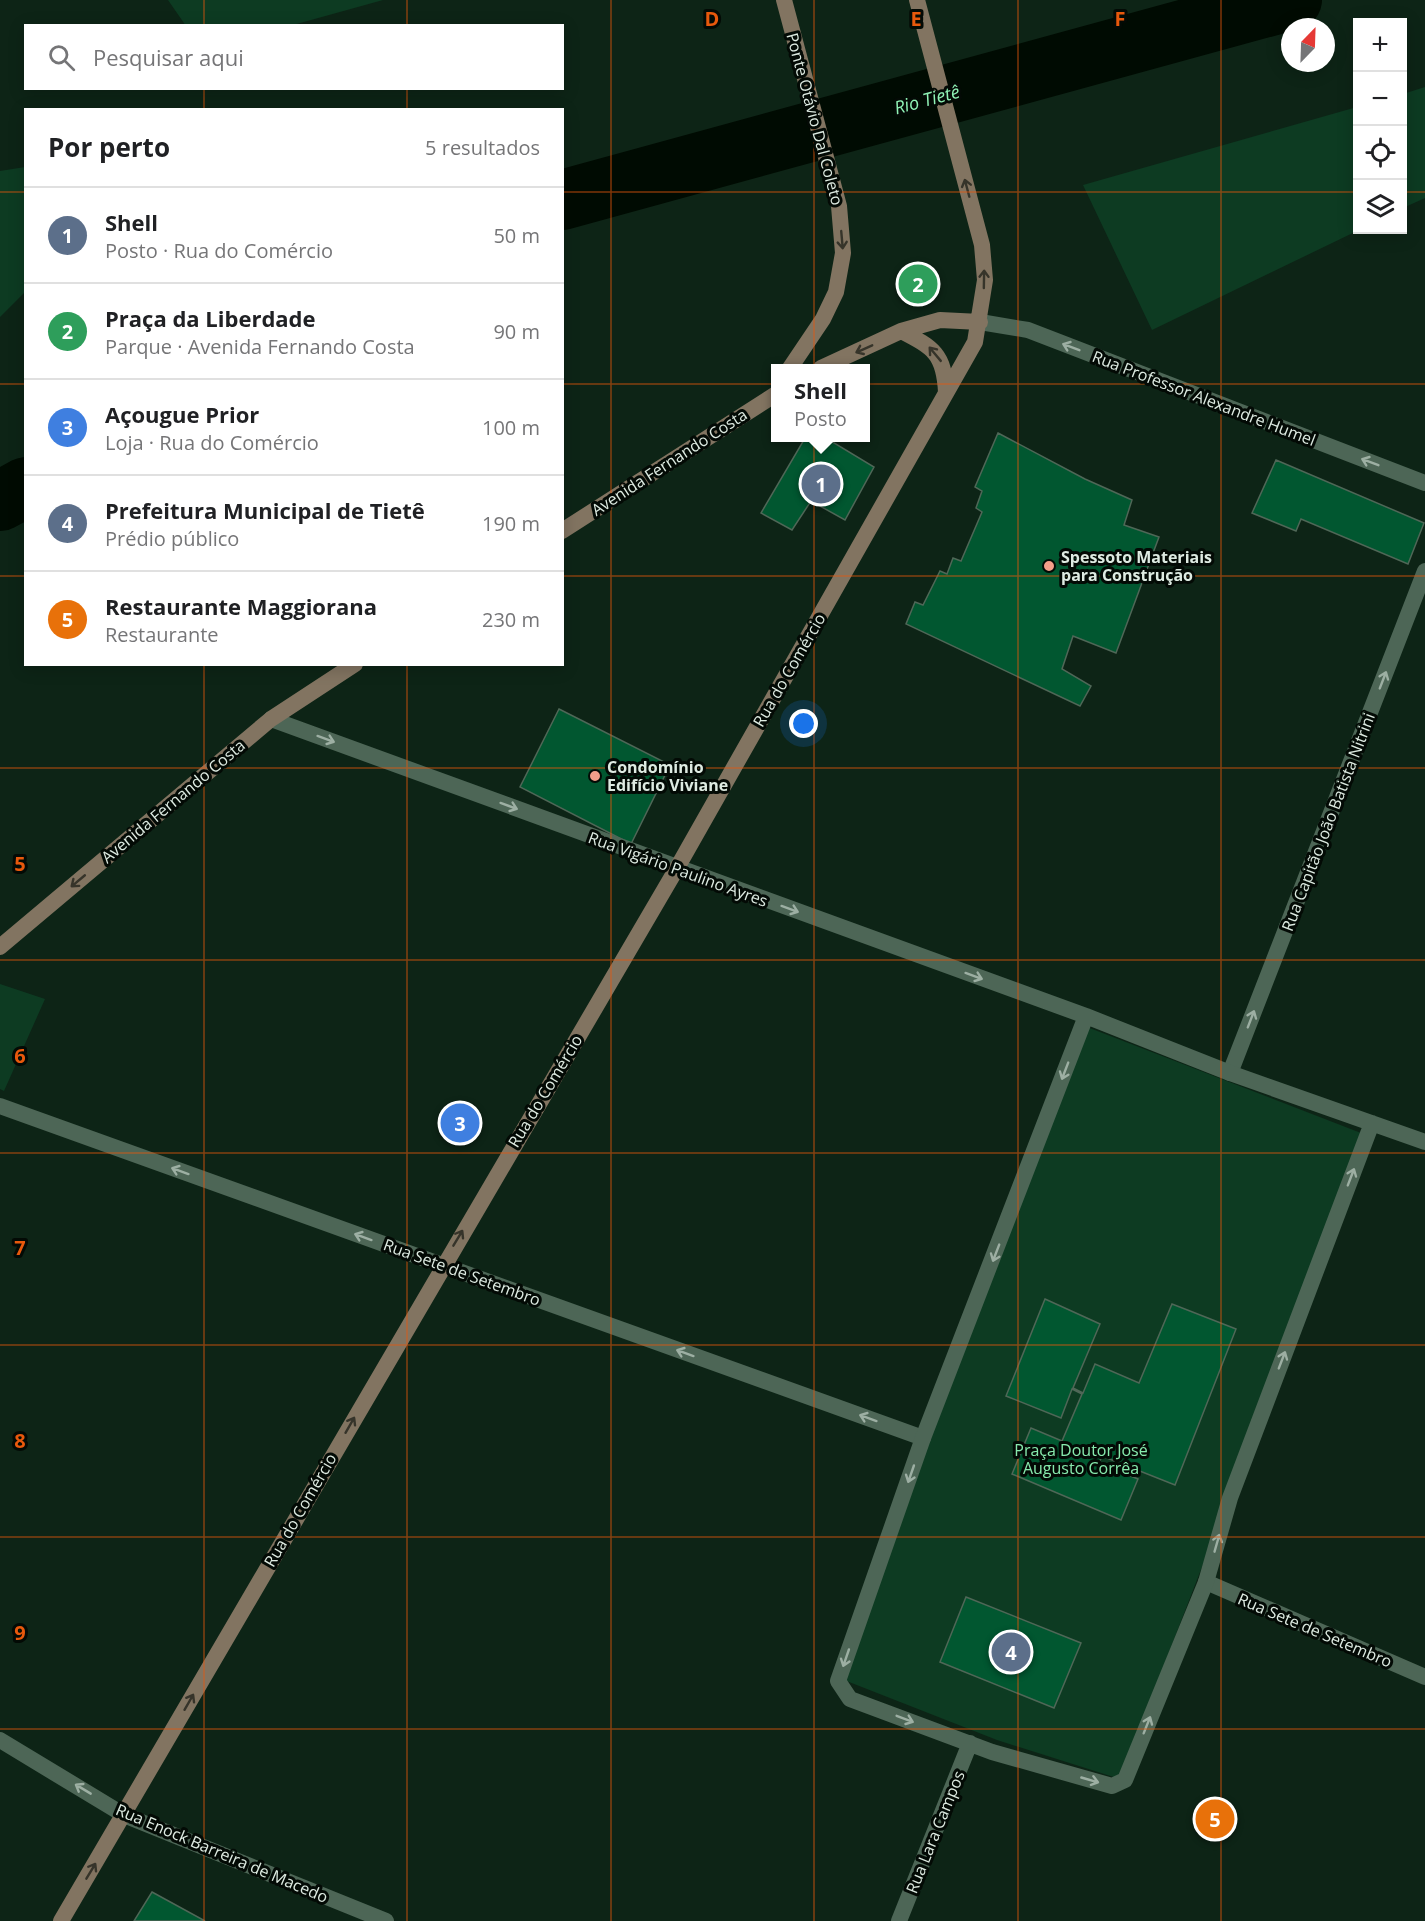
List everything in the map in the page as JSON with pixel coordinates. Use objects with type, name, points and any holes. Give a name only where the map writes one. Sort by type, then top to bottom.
[{"type":"main road","name":"Ponte Otávio Dal Coleto","points":[[783,0],[839,206],[843,253],[836,292],[823,319],[793,364]]},
{"type":"main road","name":"Rua do Comércio","points":[[61,1921],[442,1265],[677,868],[975,342],[985,280],[982,245],[917,0]]},
{"type":"main road","points":[[833,364],[901,332],[940,320],[980,322]]},
{"type":"main road","points":[[901,332],[924,343],[939,355],[945,371],[946,392]]},
{"type":"main road","name":"Avenida Fernando Costa","points":[[564,530],[771,397]]},
{"type":"main road","name":"Avenida Fernando Costa","points":[[0,947],[271,718],[352,666]]},
{"type":"street","name":"Rua Professor Alexandre Humel","points":[[980,322],[1028,330],[1425,483]]},
{"type":"street","name":"Rua Capitão João Batista Nitrini","points":[[1230,1073],[1425,571]]},
{"type":"street","name":"Rua Vigário Paulino Ayres","points":[[271,718],[1086,1016]]},
{"type":"street","points":[[1372,1123],[1230,1498],[1206,1582],[1125,1779],[1112,1786],[970,1743],[850,1699],[838,1681],[923,1438],[1086,1016],[1230,1073],[1372,1123],[1425,1142]]},
{"type":"street","name":"Rua Sete de Setembro","points":[[0,1106],[923,1438]]},
{"type":"street","name":"Rua Sete de Setembro","points":[[1206,1582],[1425,1677]]},
{"type":"street","name":"Rua Enock Barreira de Macedo","points":[[0,1740],[124,1815],[386,1921]]},
{"type":"street","name":"Rua Lara Campos","points":[[899,1921],[970,1743]]},
{"type":"green space","points":[[168,0],[383,0],[297,24],[185,24]]},
{"type":"green space","points":[[1425,87],[1425,198],[1407,206],[1407,126],[1407,93]]},
{"type":"green space","points":[[1353,108],[1353,233],[1152,330],[1083,185]]},
{"type":"green space","points":[[24,167],[24,293],[0,317],[0,171]]},
{"type":"green space","points":[[0,984],[45,999],[4,1091],[0,1089]]},
{"type":"green space","name":"Praça Doutor José Augusto Corrêa","points":[[1087,1027],[1361,1133],[1229,1497],[1120,1779],[997,1740],[844,1680],[937,1412]]},
{"type":"building","name":"Spessoto Materiais para Construção","points":[[998,433],[1085,479],[1132,500],[1124,525],[1159,537],[1116,653],[1073,636],[1062,669],[1091,686],[1080,706],[906,624],[915,602],[923,605],[940,571],[947,574],[953,558],[961,561],[982,512],[976,508],[982,491],[975,487]]},
{"type":"building","points":[[803,442],[833,442],[874,467],[845,520],[811,501],[792,530],[761,513]]},
{"type":"building","points":[[1276,460],[1424,523],[1408,564],[1301,519],[1296,531],[1252,513]]},
{"type":"building","name":"Condomínio Edifício Viviane","points":[[559,709],[670,765],[631,844],[520,787]]},
{"type":"building","points":[[1045,1299],[1100,1324],[1073,1388],[1083,1393],[1095,1364],[1139,1383],[1172,1304],[1236,1329],[1175,1485],[1102,1456],[1099,1463],[1138,1479],[1121,1520],[1012,1474],[1031,1428],[1062,1441],[1082,1394],[1072,1389],[1061,1418],[1006,1396]]},
{"type":"building","points":[[966,1597],[1081,1643],[1054,1708],[940,1662]]},
{"type":"building","points":[[152,1892],[205,1921],[134,1921]]},
{"type":"waterway","name":"Rio Tietê","points":[[564,199],[1292,0]]},
{"type":"waterway","name":"Rio Tietê","points":[[0,501],[24,488]]},
{"type":"place","name":"Praça da Liberdade","points":[[918,284]]},
{"type":"place","name":"Shell","points":[[821,484]]},
{"type":"place","name":"Spessoto Materiais para Construção","points":[[1049,566]]},
{"type":"place","name":"Condomínio Edifício Viviane","points":[[595,776]]},
{"type":"place","name":"Açougue Prior","points":[[460,1123]]},
{"type":"place","name":"Prefeitura Municipal de Tietê","points":[[1011,1652]]},
{"type":"place","name":"Restaurante Maggiorana","points":[[1215,1819]]}]
